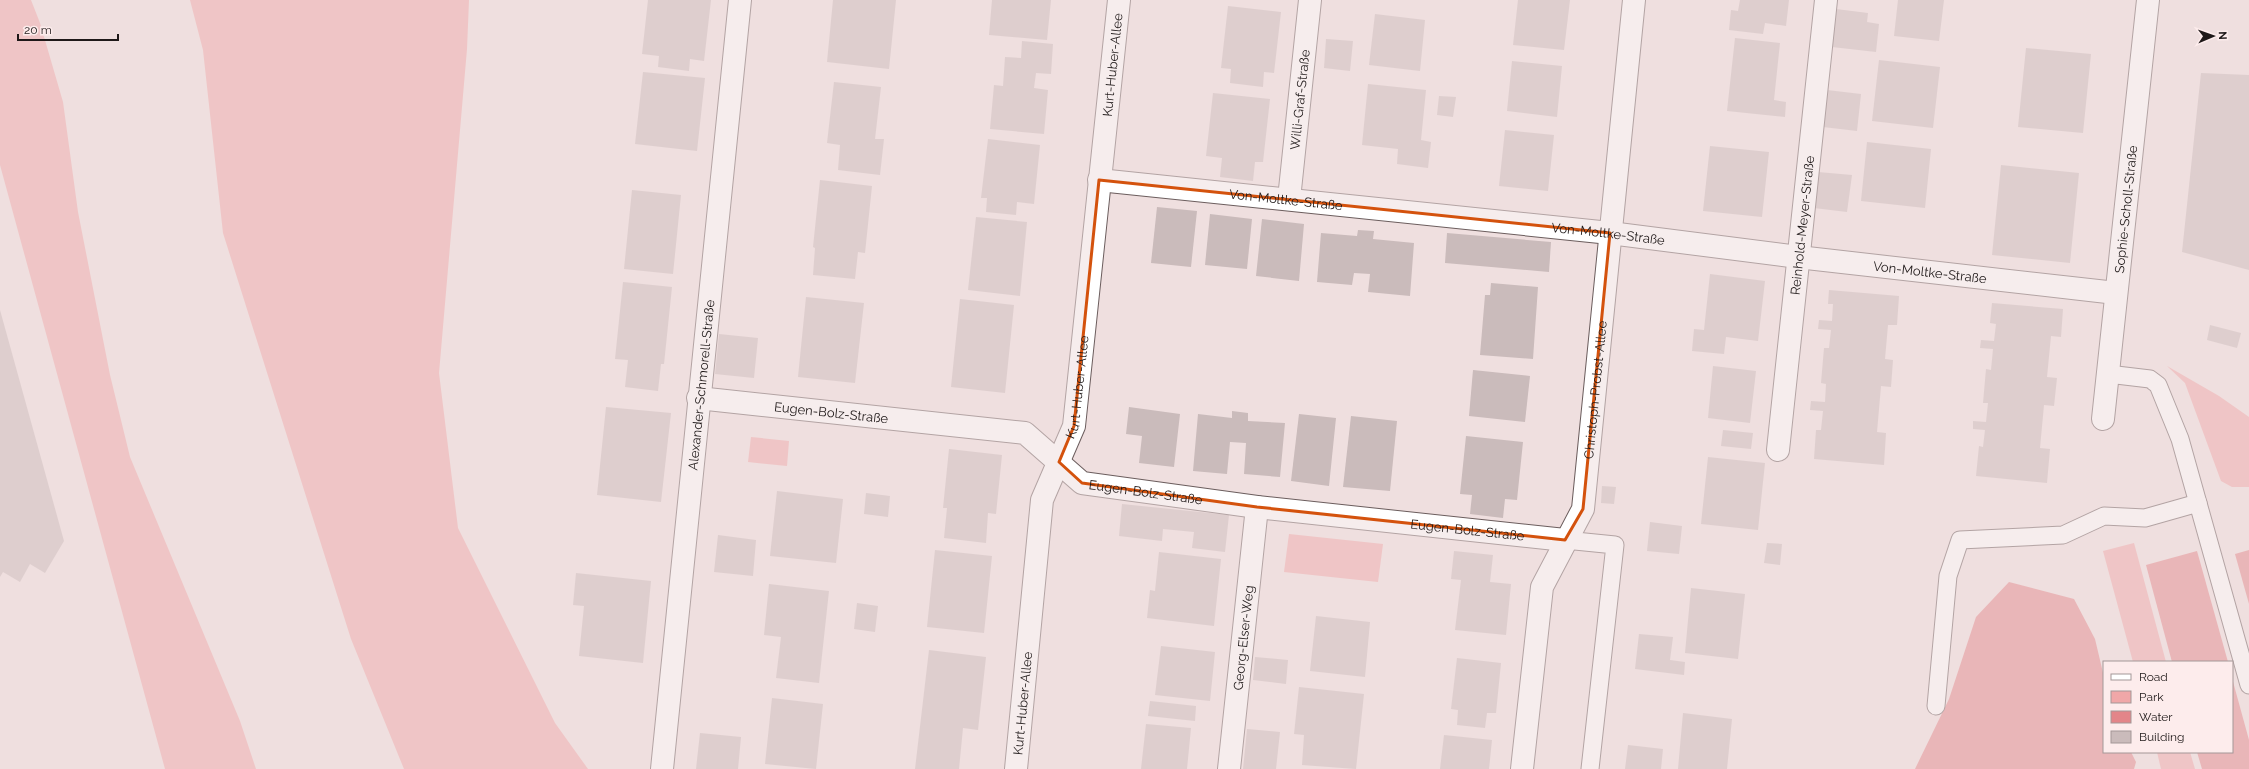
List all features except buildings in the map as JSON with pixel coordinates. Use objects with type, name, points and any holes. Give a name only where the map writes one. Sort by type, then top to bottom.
[{"type":"street","name":"Alexander-Schmorell-Straße","points":[[662,769],[698,398],[740,0]]},
{"type":"street","name":"Kurt-Huber-Allee","points":[[1016,769],[1042,500],[1074,426],[1119,0]]},
{"type":"street","name":"Willi-Graf-Straße","points":[[1288,199],[1310,0]]},
{"type":"street","name":"Christoph-Probst-Allee","points":[[1522,769],[1542,587],[1565,540],[1583,508],[1634,0]]},
{"type":"street","name":"Reinhold-Meyer-Straße","points":[[1778,450],[1826,0]]},
{"type":"street","name":"Sophie-Scholl-Straße","points":[[2103,419],[2148,0]]},
{"type":"street","name":"Von-Moltke-Straße","points":[[1100,180],[1610,233],[1798,257],[2116,293]]},
{"type":"street","name":"Eugen-Bolz-Straße","points":[[698,398],[1025,432],[1082,483],[1258,507],[1565,540]]},
{"type":"street","name":"Georg-Elser-Weg","points":[[1229,769],[1258,507]]},
{"type":"lane","points":[[2108,374],[2150,379],[2158,385],[2180,439],[2249,686]]},
{"type":"lane","points":[[1936,706],[1948,576],[1960,540],[2063,535],[2104,516],[2145,518],[2198,503]]},
{"type":"lane","points":[[1565,540],[1615,545],[1590,769]]},
{"type":"highlighted area","points":[[1099,180],[1610,233],[1583,509],[1565,540],[1257,507],[1082,483],[1059,462],[1074,426]]},
{"type":"green space","points":[[0,0],[31,0],[40,23],[63,102],[78,212],[110,375],[130,457],[240,721],[256,769],[165,769],[0,165]]},
{"type":"green space","points":[[190,0],[469,0],[467,49],[439,373],[458,528],[555,723],[588,769],[404,769],[351,639],[223,233],[203,50]]},
{"type":"green space","points":[[2167,366],[2219,396],[2249,417],[2249,487],[2232,487],[2221,481],[2185,383]]},
{"type":"green space","points":[[751,437],[789,441],[787,466],[748,462]]},
{"type":"green space","points":[[1289,534],[1383,544],[1378,582],[1284,572]]},
{"type":"green space","points":[[2134,543],[2166,661],[2133,661],[2103,551]]},
{"type":"green space","points":[[2157,753],[2190,753],[2195,769],[2161,769]]},
{"type":"water","points":[[2249,550],[2249,604],[2235,554]]},
{"type":"water","points":[[2197,551],[2228,661],[2172,661],[2146,565]]},
{"type":"water","points":[[2009,582],[2074,599],[2095,639],[2103,673],[2103,753],[2132,753],[2136,762],[2134,769],[1915,769],[1949,699],[1976,617]]},
{"type":"water","points":[[2233,682],[2249,740],[2249,769],[2202,769],[2197,753],[2233,753]]}]
